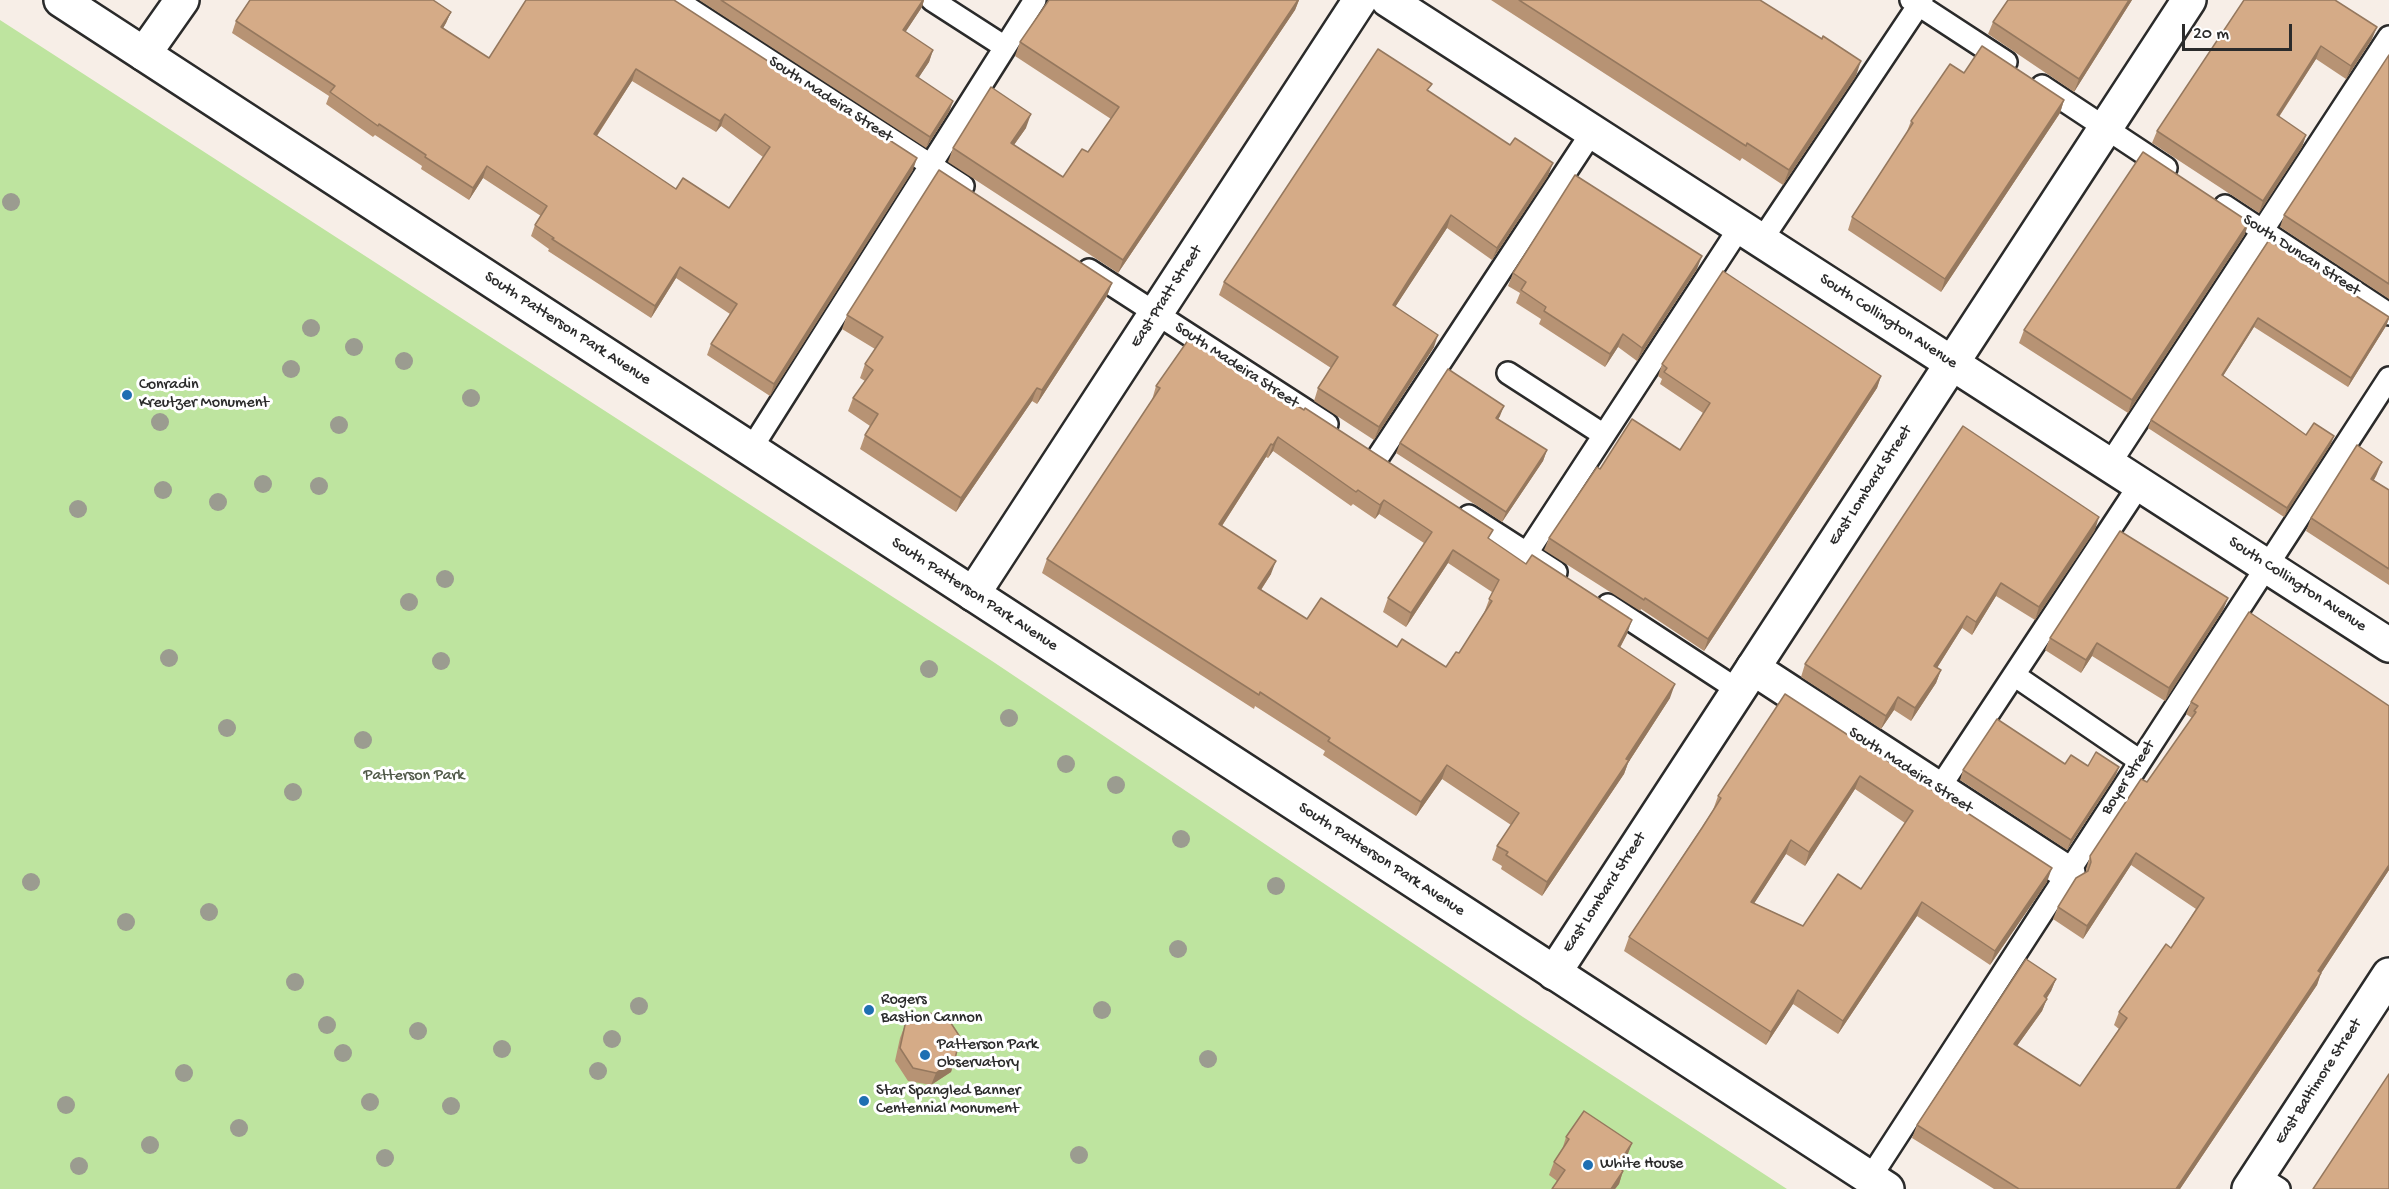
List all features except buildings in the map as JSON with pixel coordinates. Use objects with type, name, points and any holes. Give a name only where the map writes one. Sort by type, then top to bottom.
[{"type":"street","name":"South Patterson Park Avenue","points":[[61,0],[1879,1184]]},
{"type":"street","points":[[144,54],[182,0]]},
{"type":"street","name":"East Pratt Street","points":[[973,594],[1360,0]]},
{"type":"street","name":"South Collington Avenue","points":[[1388,0],[2389,645]]},
{"type":"street","name":"East Lombard Street","points":[[1554,973],[2189,0]]},
{"type":"street","name":"South Madeira Street","points":[[1745,679],[1938,790],[2068,873]]},
{"type":"street","name":"East Baltimore Street","points":[[2262,1185],[2389,975]]},
{"type":"lane","name":"South Madeira Street","points":[[676,0],[980,198]]},
{"type":"lane","points":[[932,0],[1005,47]]},
{"type":"lane","points":[[751,449],[1035,0]]},
{"type":"lane","points":[[1527,553],[1604,435],[1918,2],[2184,179]]},
{"type":"lane","points":[[2109,465],[2389,37]]},
{"type":"lane","points":[[1378,457],[1592,132]]},
{"type":"lane","name":"South Duncan Street","points":[[2203,192],[2389,314]]},
{"type":"lane","name":"South Madeira Street","points":[[1068,256],[1398,470]]},
{"type":"lane","points":[[1508,373],[1604,435]]},
{"type":"lane","name":"Boyer Street","points":[[1879,1184],[2068,873],[2389,378]]},
{"type":"lane","points":[[1938,790],[2140,484]]},
{"type":"lane","points":[[1448,502],[1576,585]]},
{"type":"lane","name":"South Madeira Street","points":[[1595,597],[1745,679]]},
{"type":"lane","points":[[2014,675],[2140,761]]},
{"type":"green space","name":"Patterson Park","points":[[0,20],[992,661],[1523,1017],[1787,1189],[0,1189]]},
{"type":"place","name":"Conradin Kreutzer Monument","points":[[127,395]]},
{"type":"place","name":"Rogers Bastion Cannon","points":[[869,1010]]},
{"type":"place","name":"Patterson Park Observatory","points":[[925,1055]]},
{"type":"place","name":"Star Spangled Banner Centennial Monument","points":[[864,1101]]},
{"type":"place","name":"White House","points":[[1588,1165]]}]
